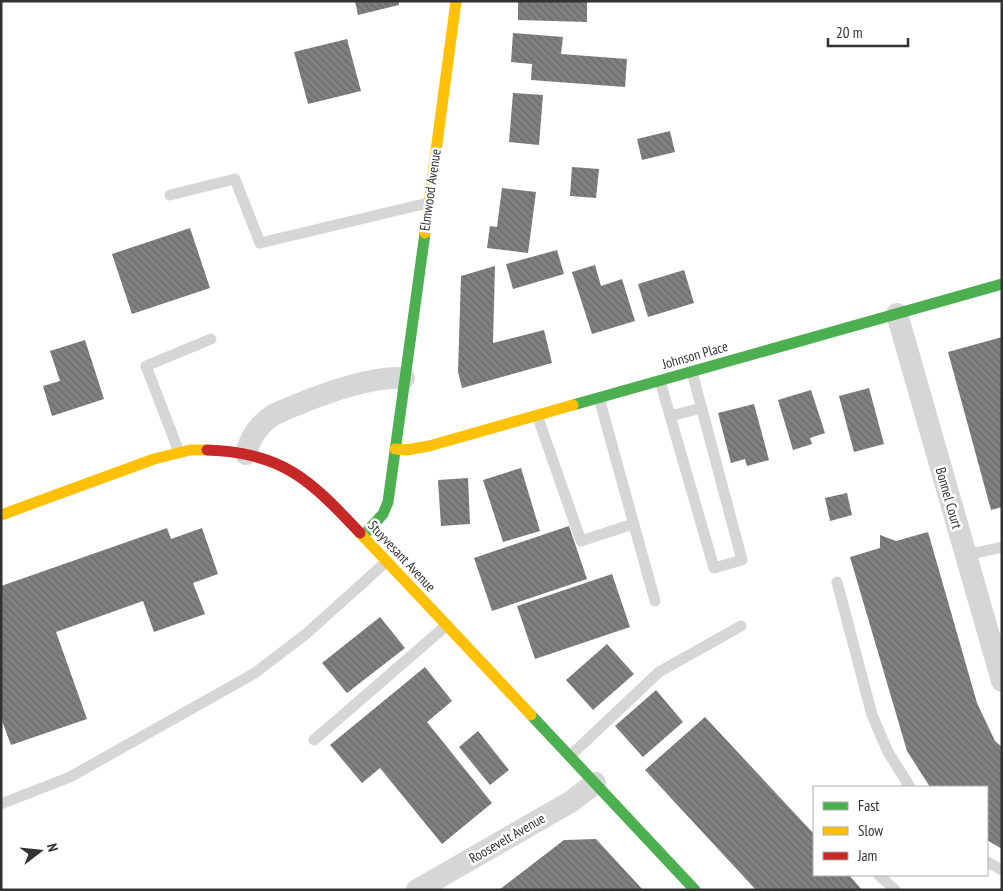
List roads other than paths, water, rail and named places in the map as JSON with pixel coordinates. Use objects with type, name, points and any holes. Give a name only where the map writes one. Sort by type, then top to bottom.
[{"type":"street","name":"Elmwood Avenue","points":[[363,536],[383,514],[388,502],[456,1]]},
{"type":"street","name":"Johnson Place","points":[[395,449],[406,450],[423,447],[1002,284]]},
{"type":"street","name":"Bonnel Court","points":[[897,314],[1002,681]]},
{"type":"street","points":[[246,454],[249,441],[255,430],[275,414],[366,382],[404,378]]},
{"type":"street","name":"Stuyvesant Avenue","points":[[1,515],[154,458],[179,452],[209,449],[246,454],[283,466],[299,475],[329,500],[695,890]]},
{"type":"street","name":"Roosevelt Avenue","points":[[416,890],[572,802],[594,783]]},
{"type":"lane","points":[[170,195],[235,179],[260,243],[428,202]]},
{"type":"lane","points":[[179,452],[146,366],[212,339]]},
{"type":"lane","points":[[660,381],[714,568],[742,560],[692,372]]},
{"type":"lane","points":[[599,398],[655,601]]},
{"type":"lane","points":[[670,416],[702,408]]},
{"type":"lane","points":[[537,415],[581,541],[633,524]]},
{"type":"lane","points":[[966,555],[1002,547]]},
{"type":"lane","points":[[1,804],[70,777],[255,674],[306,634],[386,562]]},
{"type":"lane","points":[[837,582],[872,715],[888,752],[909,786]]},
{"type":"lane","points":[[314,740],[447,625]]},
{"type":"lane","points":[[570,756],[659,672],[741,626]]},
{"type":"lane","points":[[988,863],[1002,870]]},
{"type":"lane","points":[[880,876],[895,890]]}]
